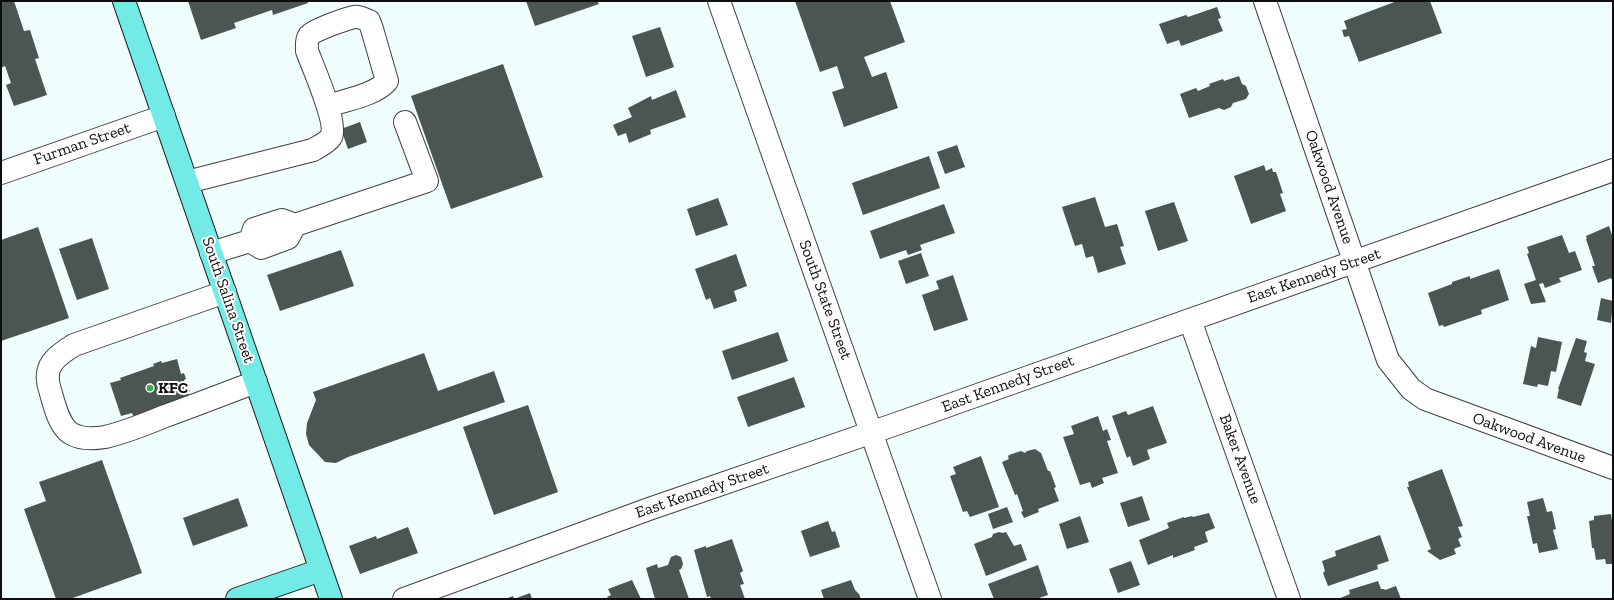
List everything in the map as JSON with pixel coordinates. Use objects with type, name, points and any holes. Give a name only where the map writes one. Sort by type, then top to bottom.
[{"type":"main road","name":"South Salina Street","points":[[124,1],[332,599]]},
{"type":"main road","points":[[237,599],[321,570]]},
{"type":"street","name":"South State Street","points":[[719,1],[930,599]]},
{"type":"street","name":"Oakwood Avenue","points":[[1265,1],[1388,360],[1411,389],[1425,399],[1613,468]]},
{"type":"street","points":[[187,182],[313,150],[326,143],[332,136],[332,123],[328,106]]},
{"type":"street","name":"Furman Street","points":[[1,172],[164,116]]},
{"type":"street","points":[[212,253],[250,242],[261,248],[288,238],[295,225],[427,181],[405,122]]},
{"type":"street","name":"East Kennedy Street","points":[[404,599],[649,509],[872,432],[1613,170]]},
{"type":"street","points":[[225,292],[74,344],[58,354],[50,364],[47,380],[49,389],[62,426],[70,433],[84,438],[104,437],[140,426],[256,382]]},
{"type":"street","name":"Baker Avenue","points":[[1190,320],[1289,599]]},
{"type":"building","points":[[1,1],[14,1],[24,31],[30,30],[39,58],[35,59],[47,95],[14,106],[6,85],[11,83],[5,66],[1,68]]},
{"type":"building","points":[[188,1],[308,1],[308,3],[273,15],[272,10],[234,23],[236,28],[201,40]]},
{"type":"building","points":[[526,1],[597,1],[599,4],[535,26]]},
{"type":"building","points":[[795,1],[890,1],[905,42],[864,57],[872,77],[886,72],[898,108],[844,127],[832,92],[844,88],[837,66],[820,72]]},
{"type":"building","points":[[1397,1],[1430,1],[1442,33],[1359,62],[1349,36],[1344,37],[1342,30],[1347,29],[1344,21]]},
{"type":"building","points":[[1217,7],[1221,18],[1218,19],[1223,31],[1181,46],[1179,40],[1167,44],[1159,24],[1186,15],[1188,17]]},
{"type":"building","points":[[660,27],[674,67],[646,77],[632,36]]},
{"type":"building","points":[[503,64],[543,177],[451,209],[411,96]]},
{"type":"building","points":[[1239,76],[1242,84],[1246,86],[1249,94],[1246,99],[1233,103],[1231,107],[1224,110],[1219,108],[1189,118],[1180,94],[1196,88],[1198,91],[1210,86],[1209,84],[1223,79],[1224,81]]},
{"type":"building","points":[[676,90],[686,117],[650,130],[651,134],[629,143],[626,133],[618,136],[613,125],[632,117],[628,108],[651,96],[652,100]]},
{"type":"building","points":[[360,122],[367,142],[348,149],[341,129]]},
{"type":"building","points":[[957,145],[965,167],[945,174],[937,152]]},
{"type":"building","points":[[929,156],[940,188],[863,215],[852,183]]},
{"type":"building","points":[[1264,165],[1266,171],[1272,168],[1273,172],[1276,172],[1283,193],[1280,194],[1286,211],[1251,224],[1234,176]]},
{"type":"building","points":[[1095,197],[1105,227],[1117,224],[1124,246],[1120,247],[1126,264],[1098,273],[1093,256],[1086,258],[1082,244],[1075,246],[1062,207]]},
{"type":"building","points":[[718,198],[728,225],[696,236],[687,209]]},
{"type":"building","points":[[1174,202],[1188,241],[1158,251],[1145,211]]},
{"type":"building","points":[[944,204],[955,233],[920,245],[922,250],[908,255],[906,250],[880,259],[870,231]]},
{"type":"building","points":[[1609,226],[1613,238],[1613,282],[1611,278],[1598,283],[1592,266],[1595,266],[1586,236]]},
{"type":"building","points":[[38,227],[69,318],[1,341],[1,240]]},
{"type":"building","points":[[1562,235],[1569,253],[1575,251],[1582,270],[1559,278],[1561,282],[1545,288],[1543,283],[1539,284],[1546,302],[1531,304],[1524,284],[1536,280],[1527,254],[1529,253],[1527,247]]},
{"type":"building","points":[[92,238],[109,289],[77,300],[59,249]]},
{"type":"building","points":[[341,250],[354,286],[280,311],[267,275]]},
{"type":"building","points":[[921,253],[929,276],[906,284],[898,261]]},
{"type":"building","points":[[736,254],[747,286],[734,291],[737,301],[714,309],[710,298],[706,300],[695,269]]},
{"type":"building","points":[[1499,269],[1509,300],[1481,310],[1482,314],[1444,327],[1443,325],[1439,326],[1428,293],[1452,284],[1452,282],[1470,276],[1470,279]]},
{"type":"building","points":[[953,275],[968,320],[934,331],[922,295],[939,289],[936,281]]},
{"type":"building","points":[[1601,298],[1613,301],[1611,323],[1597,320]]},
{"type":"building","points":[[778,332],[788,361],[732,380],[722,351]]},
{"type":"building","points":[[1538,337],[1562,342],[1556,372],[1551,371],[1548,386],[1538,384],[1537,387],[1523,384],[1531,346],[1536,348]]},
{"type":"building","points":[[1576,338],[1587,341],[1584,352],[1587,353],[1585,361],[1595,364],[1581,406],[1557,398],[1558,389]]},
{"type":"building","points":[[424,353],[438,391],[494,371],[505,402],[348,457],[336,463],[325,462],[309,445],[306,434],[307,423],[316,400],[313,392]]},
{"type":"building","name":"KFC","points":[[177,359],[181,374],[184,373],[186,379],[184,380],[185,385],[187,384],[190,391],[188,392],[189,396],[154,413],[153,409],[133,416],[132,413],[121,416],[110,383],[154,366],[153,364],[161,361],[162,363]]},
{"type":"building","points":[[794,377],[805,407],[748,427],[737,397]]},
{"type":"building","points":[[528,405],[558,492],[494,515],[463,427]]},
{"type":"building","points":[[1153,406],[1167,443],[1147,450],[1150,459],[1133,466],[1130,456],[1127,458],[1112,416],[1126,411],[1128,415]]},
{"type":"building","points":[[1098,416],[1103,431],[1107,429],[1111,440],[1107,441],[1118,473],[1102,478],[1104,483],[1092,488],[1090,482],[1080,485],[1063,437],[1074,434],[1071,426]]},
{"type":"building","points":[[1035,449],[1041,453],[1048,471],[1050,471],[1059,501],[1038,509],[1039,512],[1024,518],[1017,494],[1015,495],[1002,462],[1009,459],[1009,455],[1021,451],[1025,453]]},
{"type":"building","points":[[981,456],[999,507],[970,517],[967,511],[963,512],[950,476],[956,474],[953,467]]},
{"type":"building","points":[[102,460],[142,573],[70,599],[56,599],[24,509],[46,501],[39,482]]},
{"type":"building","points":[[1442,469],[1463,526],[1458,527],[1462,537],[1458,539],[1461,546],[1454,549],[1456,554],[1440,560],[1427,551],[1431,549],[1407,487],[1409,487],[1408,482]]},
{"type":"building","points":[[1142,496],[1150,520],[1128,527],[1120,503]]},
{"type":"building","points":[[238,498],[248,526],[193,546],[183,518]]},
{"type":"building","points":[[1543,498],[1547,512],[1552,511],[1556,529],[1553,530],[1558,549],[1539,553],[1537,543],[1533,544],[1527,516],[1530,516],[1527,502]]},
{"type":"building","points":[[1007,507],[1013,522],[993,529],[988,514]]},
{"type":"building","points":[[1209,513],[1215,528],[1205,532],[1208,542],[1194,547],[1195,550],[1173,558],[1173,555],[1148,565],[1139,540],[1169,528],[1167,523],[1184,517],[1193,517]]},
{"type":"building","points":[[1611,514],[1613,528],[1613,564],[1606,564],[1605,559],[1596,560],[1594,548],[1592,548],[1589,521],[1594,520],[1594,516]]},
{"type":"building","points":[[1080,516],[1089,542],[1067,549],[1059,524]]},
{"type":"building","points":[[828,521],[832,532],[835,531],[840,547],[810,557],[801,531]]},
{"type":"building","points":[[408,527],[418,553],[360,574],[349,546],[376,536],[377,539]]},
{"type":"building","points":[[1006,532],[1014,546],[1021,544],[1027,560],[986,576],[974,544],[992,537],[993,534]]},
{"type":"building","points":[[1380,535],[1389,561],[1377,565],[1378,569],[1328,586],[1323,573],[1325,571],[1322,561],[1336,556],[1335,551]]},
{"type":"building","points":[[732,539],[743,571],[740,573],[744,584],[740,585],[745,599],[711,599],[710,596],[707,597],[694,550],[706,546],[706,548]]},
{"type":"building","points":[[676,555],[681,557],[683,564],[679,570],[689,599],[655,599],[646,568],[657,564],[658,568],[668,565],[671,557]]},
{"type":"building","points":[[1131,561],[1140,585],[1118,593],[1109,569]]},
{"type":"building","points":[[1038,565],[1048,595],[1036,599],[994,599],[988,584]]},
{"type":"building","points":[[632,580],[641,599],[608,599],[607,597],[611,595],[608,589]]},
{"type":"building","points":[[851,580],[861,599],[824,599],[821,590]]},
{"type":"building","points":[[1378,581],[1381,589],[1385,590],[1396,586],[1401,599],[1338,599],[1350,594],[1349,590]]},
{"type":"building","points":[[530,593],[532,599],[514,599]]},
{"type":"building","points":[[513,596],[514,599],[505,599]]},
{"type":"place","name":"KFC","points":[[150,388]]}]
